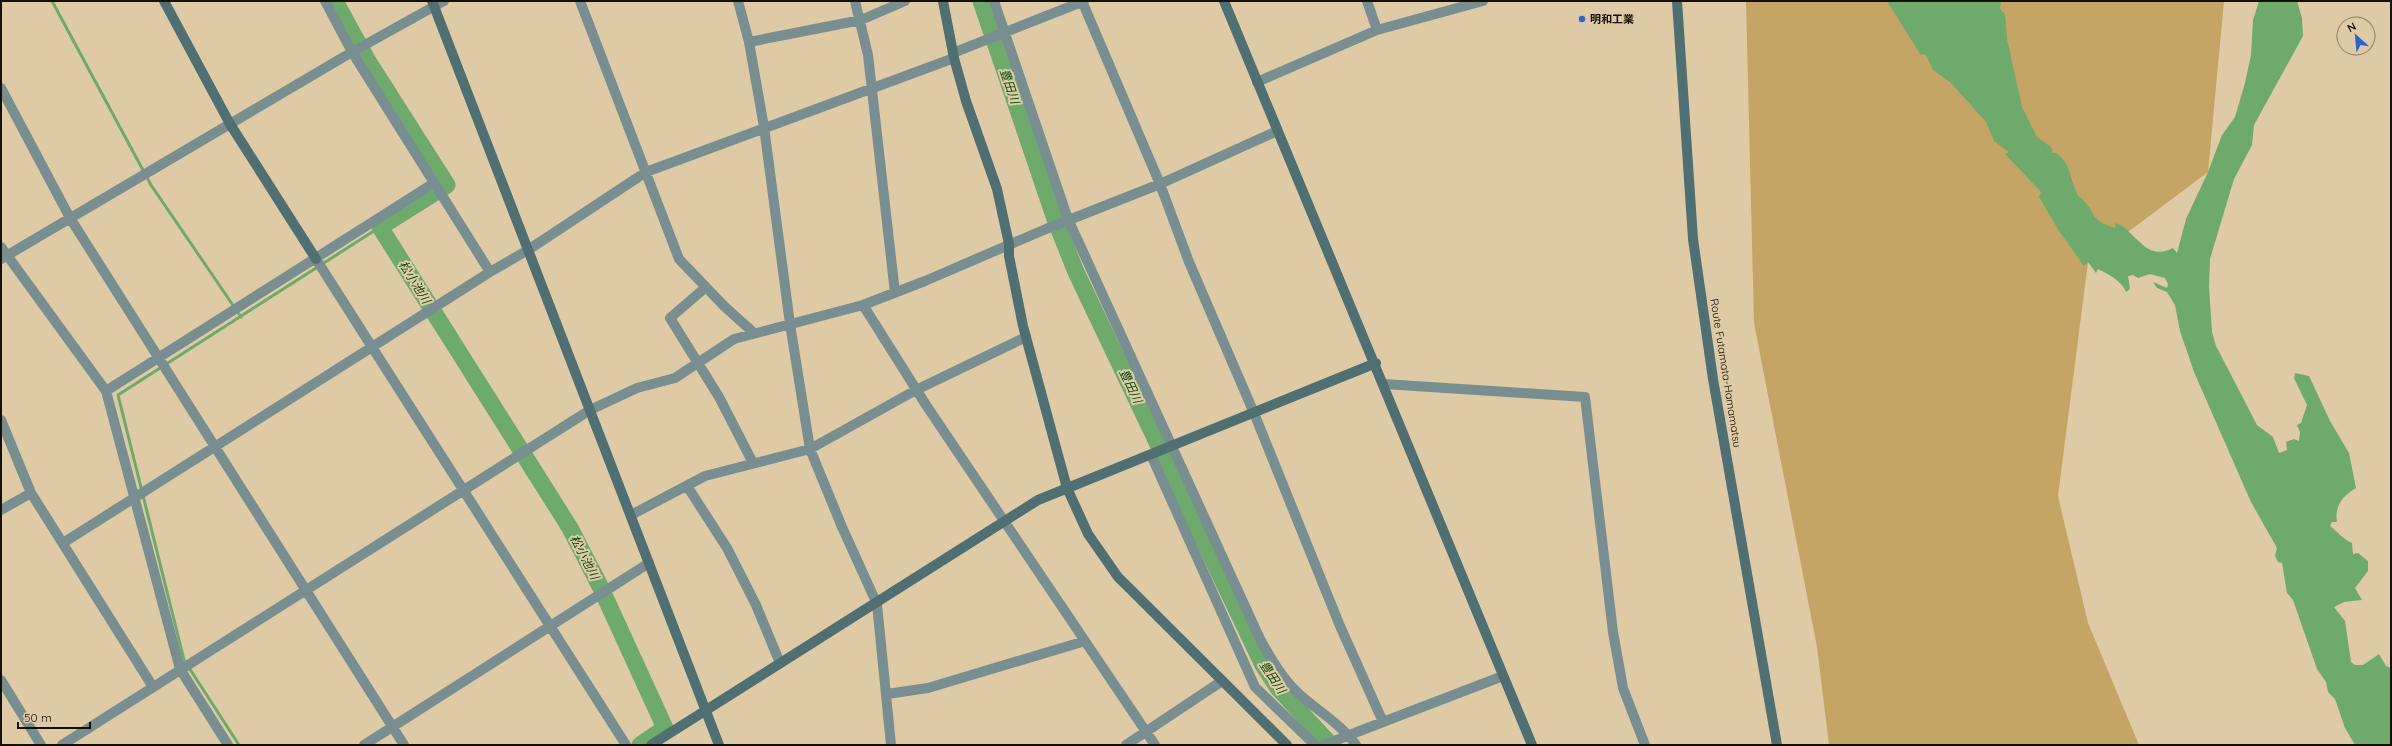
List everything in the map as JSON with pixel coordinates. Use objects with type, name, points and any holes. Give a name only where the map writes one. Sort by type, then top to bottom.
[{"type":"street","points":[[164,1],[230,124],[552,626],[626,745]]},
{"type":"street","points":[[325,1],[353,52],[490,272]]},
{"type":"street","points":[[228,745],[181,669],[106,391],[3,254],[70,218],[150,172],[365,46],[433,4],[444,1]]},
{"type":"street","points":[[580,1],[679,259],[754,333]]},
{"type":"street","points":[[738,1],[748,42],[764,127],[790,324],[810,449],[876,604],[887,694],[891,745]]},
{"type":"street","points":[[855,1],[861,20],[872,89],[894,292]]},
{"type":"street","points":[[748,42],[861,20],[905,1]]},
{"type":"street","points":[[943,1],[954,55],[966,101],[997,189],[1009,244],[1016,294],[1026,336],[1068,488],[1088,534],[1118,577],[1287,745]]},
{"type":"street","points":[[994,1],[1068,220],[1260,639],[1276,668],[1299,694],[1356,745]]},
{"type":"street","points":[[62,543],[136,498],[490,272],[528,250],[646,172],[764,127],[872,89],[986,40],[1083,1],[1160,184],[1189,262],[1254,413],[1337,619],[1382,722]]},
{"type":"street","points":[[1224,1],[1277,131],[1376,363],[1532,745]]},
{"type":"street","points":[[1367,1],[1377,30]]},
{"type":"street","points":[[1257,82],[1377,30],[1483,1]]},
{"type":"street","name":"Route Futamata-Hamamatsu","points":[[1677,1],[1693,239],[1713,379],[1777,745]]},
{"type":"street","points":[[433,4],[720,745]]},
{"type":"street","points":[[1,88],[70,218],[305,592],[404,745]]},
{"type":"street","points":[[62,745],[590,410],[637,388],[675,378],[734,339],[863,305],[981,259],[1009,244],[1160,184],[1277,131]]},
{"type":"street","points":[[106,391],[159,360],[230,313],[435,183]]},
{"type":"street","points":[[706,287],[670,318],[719,397],[753,463]]},
{"type":"street","points":[[863,305],[916,390],[1155,745]]},
{"type":"street","points":[[631,515],[705,476],[810,449],[916,390],[1026,336]]},
{"type":"street","points":[[651,745],[876,604],[1038,500],[1172,447],[1376,363]]},
{"type":"street","points":[[1384,384],[1585,397],[1613,632],[1623,688],[1645,745]]},
{"type":"street","points":[[1,420],[31,493],[153,687]]},
{"type":"street","points":[[1153,454],[1255,687],[1315,745]]},
{"type":"street","points":[[687,486],[727,548],[756,605],[780,663]]},
{"type":"street","points":[[1,510],[31,493]]},
{"type":"street","points":[[364,745],[650,563]]},
{"type":"street","points":[[887,694],[928,688],[1085,641]]},
{"type":"street","points":[[1324,745],[1503,676]]},
{"type":"street","points":[[1,680],[41,745]]},
{"type":"street","points":[[1126,745],[1147,733],[1222,681]]},
{"type":"shaded area","points":[[1746,1],[2224,1],[2208,172],[2088,262],[2058,496],[2088,623],[2139,745],[1829,745],[1817,647],[1754,323]]},
{"type":"shaded area","points":[[1887,1],[2001,1],[2000,9],[2005,14],[2007,39],[2022,107],[2037,137],[2052,148],[2052,153],[2056,153],[2064,161],[2077,194],[2088,205],[2097,220],[2115,228],[2116,223],[2123,227],[2148,249],[2163,251],[2173,248],[2177,253],[2186,219],[2208,172],[2222,135],[2235,117],[2251,55],[2253,20],[2259,1],[2297,1],[2302,18],[2303,36],[2254,125],[2252,145],[2234,179],[2210,259],[2209,287],[2212,332],[2216,346],[2257,425],[2273,437],[2279,453],[2287,450],[2286,442],[2294,439],[2299,441],[2300,432],[2297,425],[2301,423],[2307,405],[2294,378],[2295,373],[2309,376],[2330,421],[2349,453],[2356,488],[2347,494],[2340,502],[2336,517],[2337,522],[2332,522],[2330,526],[2352,543],[2353,554],[2358,553],[2368,561],[2368,571],[2355,588],[2362,600],[2344,602],[2334,607],[2345,621],[2351,662],[2355,665],[2363,665],[2379,654],[2386,666],[2391,668],[2391,745],[2355,745],[2345,728],[2335,699],[2328,692],[2326,682],[2317,669],[2293,600],[2287,593],[2282,563],[2278,562],[2275,556],[2277,548],[2251,502],[2194,372],[2180,331],[2175,305],[2167,292],[2157,288],[2153,282],[2167,288],[2168,284],[2165,278],[2150,274],[2138,278],[2133,275],[2128,276],[2130,289],[2126,292],[2118,281],[2098,269],[2096,273],[2088,262],[2084,266],[2059,231],[2039,197],[2041,192],[2005,154],[2009,152],[1994,141],[1986,122],[1951,83],[1933,70],[1926,55],[1920,54]]},
{"type":"waterway","points":[[52,1],[151,185],[241,317]]},
{"type":"waterway","name":"松小池川","points":[[335,1],[368,61],[447,185],[380,227],[570,528],[601,588]]},
{"type":"waterway","name":"豊田川","points":[[981,1],[1056,222],[1076,272],[1263,665],[1278,688],[1331,745]]},
{"type":"waterway","points":[[239,745],[184,660],[118,395],[380,227]]},
{"type":"waterway","name":"松小池川","points":[[605,597],[665,728],[640,745]]},
{"type":"place","name":"明和工業","points":[[1582,19]]}]
